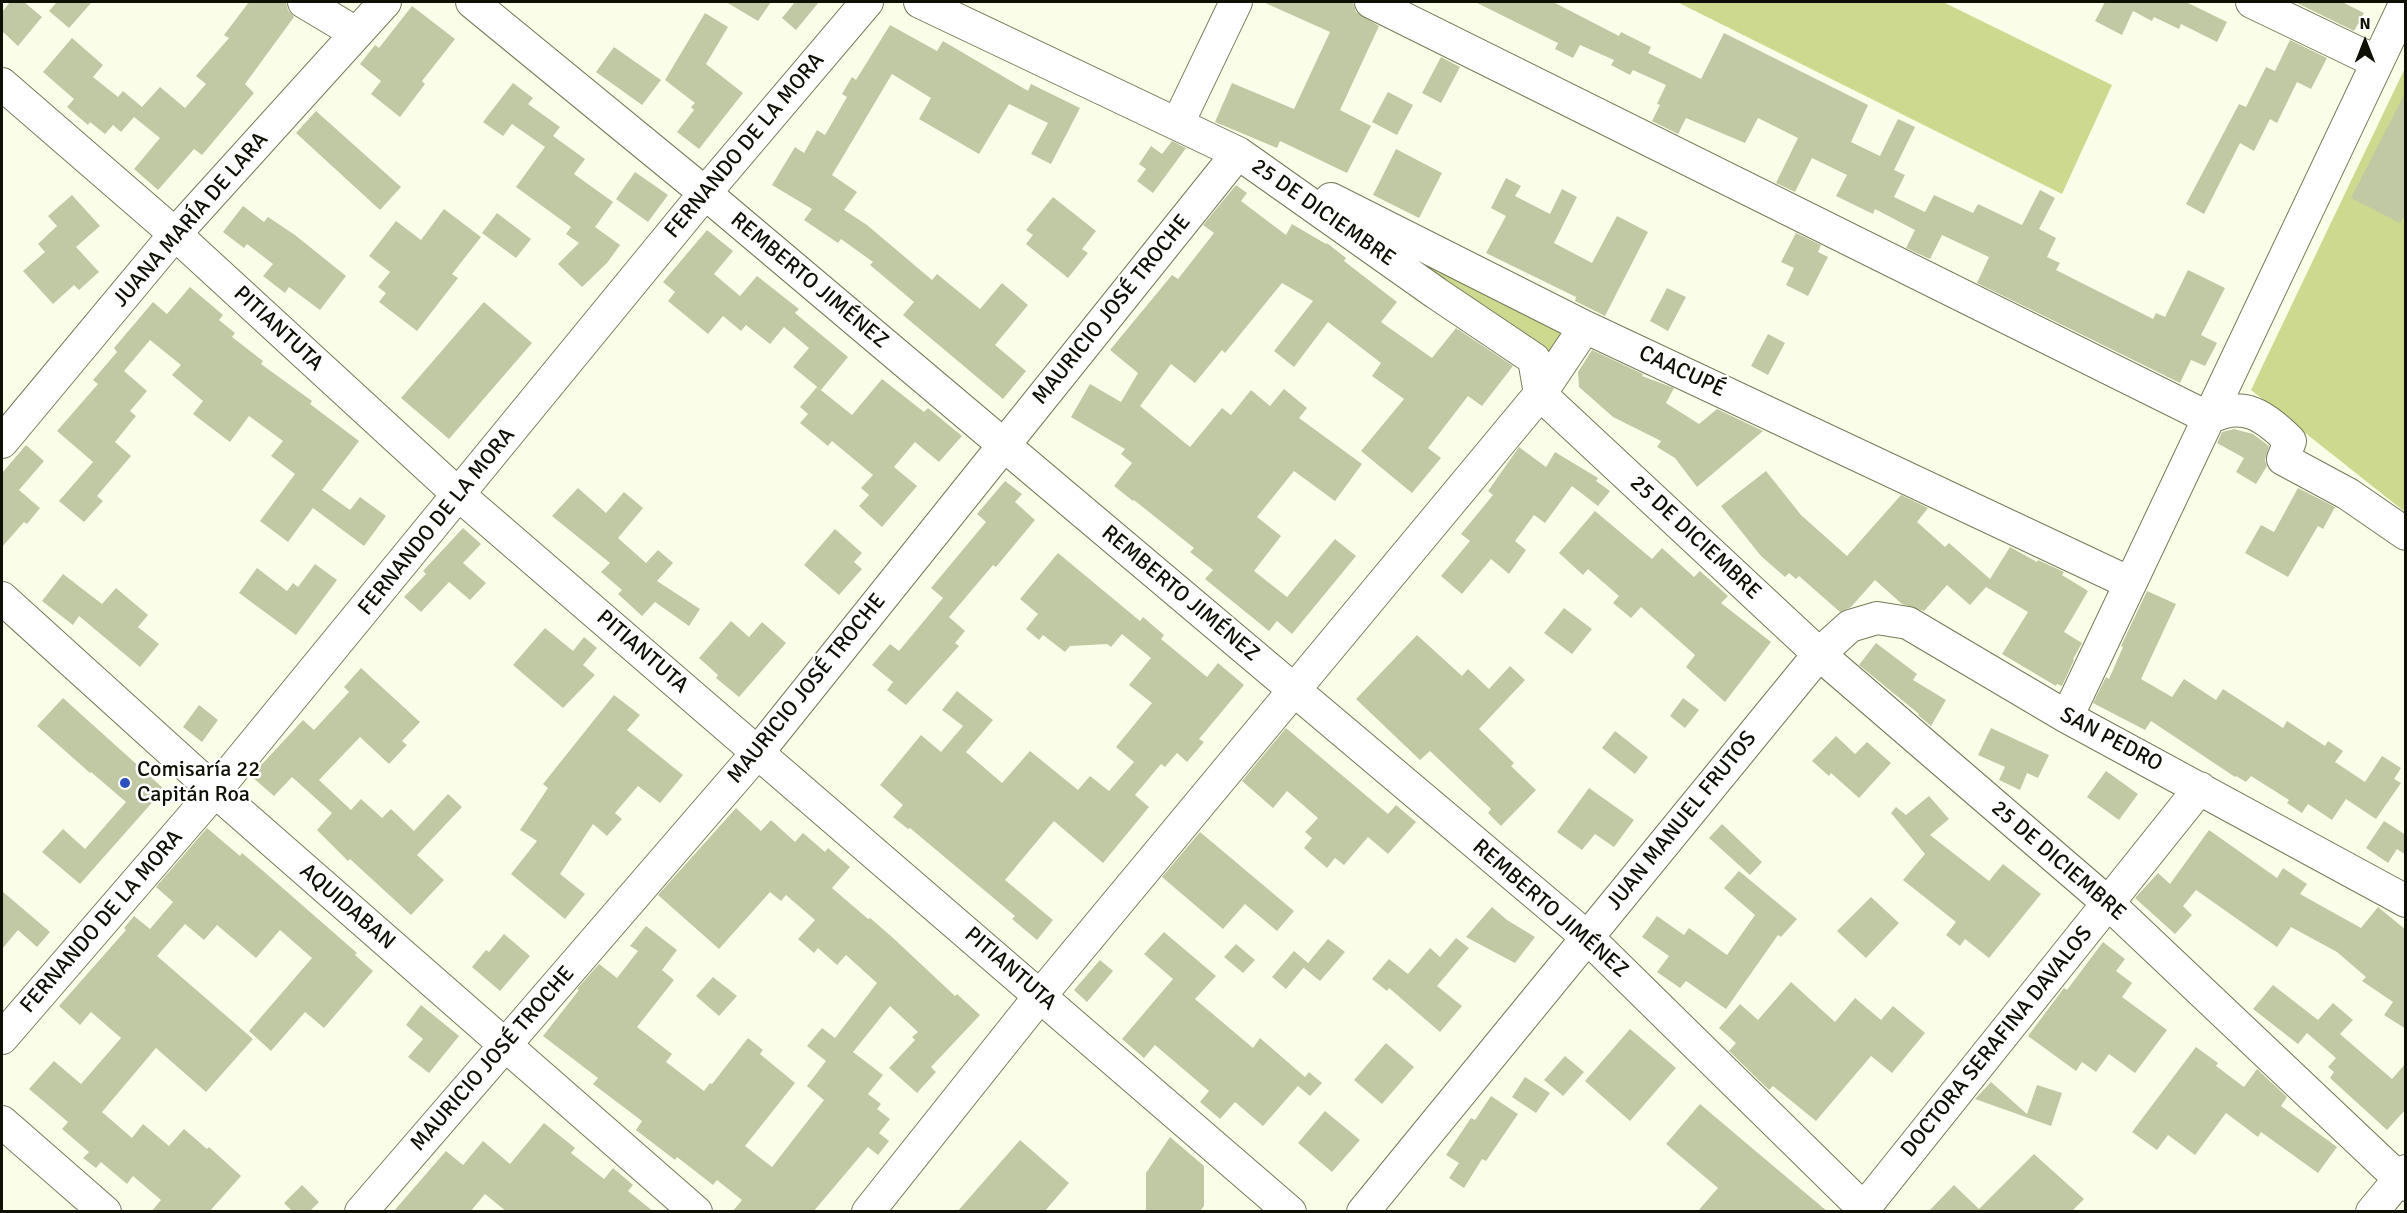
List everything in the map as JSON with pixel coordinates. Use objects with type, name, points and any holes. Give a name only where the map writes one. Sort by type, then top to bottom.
[{"type":"street","points":[[304,2],[356,33]]},
{"type":"street","name":"JUANA MARÍA DE LARA","points":[[2,442],[175,234],[385,2]]},
{"type":"street","name":"REMBERTO JIMÉNEZ","points":[[472,2],[705,193],[1587,937],[1864,1210]]},
{"type":"street","name":"FERNANDO DE LA MORA","points":[[2,1038],[215,791],[705,193],[867,2]]},
{"type":"street","name":"25 DE DICIEMBRE","points":[[920,2],[1238,153],[1436,293],[1534,358],[1540,394],[1819,654],[2108,903],[2403,1178]]},
{"type":"street","points":[[1178,123],[1236,2]]},
{"type":"street","points":[[1371,2],[2209,418]]},
{"type":"street","points":[[2252,2],[2377,63]]},
{"type":"street","points":[[2067,717],[2406,2]]},
{"type":"street","name":"PITIANTUTA","points":[[2,84],[175,234],[459,495],[1290,1212]]},
{"type":"street","name":"CAACUPÉ","points":[[1238,153],[1585,327],[2130,584]]},
{"type":"street","name":"MAURICIO JOSÉ TROCHE","points":[[361,1212],[758,752],[1238,153]]},
{"type":"street","points":[[868,1212],[1040,996],[1540,394],[1585,327]]},
{"type":"street","points":[[2209,418],[2224,410],[2245,410],[2273,424],[2290,441],[2283,459],[2348,494],[2406,534]]},
{"type":"street","name":"AQUIDABAN","points":[[2,598],[215,791],[696,1212]]},
{"type":"street","name":"SAN PEDRO","points":[[1819,654],[1850,626],[1877,618],[1908,623],[2067,717],[2406,901]]},
{"type":"street","name":"JUAN MANUEL FRUTOS","points":[[1363,1212],[1819,654]]},
{"type":"street","name":"DOCTORA SERAFINA DAVALOS","points":[[1864,1210],[2200,788]]},
{"type":"street","points":[[2,1122],[105,1212]]},
{"type":"street","points":[[2372,1212],[2403,1178]]},
{"type":"green space","points":[[1677,2],[1943,2],[2112,85],[2062,194]]},
{"type":"green space","points":[[2405,68],[2405,512],[2251,390]]},
{"type":"green space","points":[[1340,217],[1568,330],[1552,354]]},
{"type":"building","points":[[10,2],[24,2],[42,17],[18,46],[2,31],[2,12]]},
{"type":"building","points":[[57,2],[92,2],[69,28],[49,11]]},
{"type":"building","points":[[249,2],[286,2],[288,10],[294,17],[245,84],[254,93],[202,155],[194,149],[158,190],[134,169],[160,138],[134,117],[121,132],[113,125],[105,134],[90,122],[88,125],[67,107],[74,99],[43,72],[72,38],[103,65],[93,77],[118,97],[123,91],[142,107],[160,87],[185,108],[206,84],[196,76],[229,38],[224,35]]},
{"type":"building","points":[[726,2],[771,2],[758,21]]},
{"type":"building","points":[[795,2],[819,2],[796,30],[782,18]]},
{"type":"building","points":[[1263,2],[1353,2],[1356,12],[1379,26],[1340,110],[1371,126],[1347,173],[1280,141],[1277,148],[1215,122],[1232,83],[1294,109],[1330,32]]},
{"type":"building","points":[[1475,2],[1553,2],[1619,36],[1621,32],[1651,47],[1648,53],[1701,79],[1724,33],[1868,105],[1851,142],[1880,156],[1898,119],[1915,127],[1894,170],[1905,175],[1894,197],[1925,212],[1934,195],[1973,213],[1978,204],[2022,225],[2040,190],[2055,198],[2039,229],[2056,238],[2047,257],[2060,263],[2056,270],[2153,319],[2156,313],[2165,317],[2188,270],[2225,288],[2201,335],[2217,343],[2205,366],[2191,360],[2180,383],[1977,283],[1989,257],[1942,235],[1930,259],[1906,248],[1915,230],[1875,209],[1873,214],[1836,196],[1847,175],[1812,158],[1795,192],[1776,183],[1798,138],[1758,118],[1745,143],[1686,118],[1678,134],[1652,121],[1666,85],[1633,70],[1630,75],[1611,65],[1614,60],[1580,45],[1573,58],[1555,49],[1558,43]]},
{"type":"building","points":[[2105,2],[2186,2],[2227,22],[2217,42],[2181,24],[2179,29],[2154,17],[2152,21],[2133,11],[2122,35],[2095,21]]},
{"type":"building","points":[[2295,2],[2342,2],[2364,13],[2354,31]]},
{"type":"building","points":[[412,6],[455,39],[422,81],[425,84],[400,117],[371,94],[381,81],[360,64],[375,45],[379,48]]},
{"type":"building","points":[[705,13],[728,27],[706,64],[743,93],[699,149],[677,132],[694,110],[691,107],[695,103],[665,80]]},
{"type":"building","points":[[890,25],[937,51],[943,41],[1028,91],[1031,84],[1080,108],[1051,164],[1031,154],[1048,123],[1009,104],[979,154],[919,119],[931,98],[892,74],[832,175],[857,192],[844,210],[867,225],[932,280],[937,274],[980,309],[1002,283],[1028,305],[995,345],[1026,371],[1003,399],[903,315],[914,302],[870,265],[873,262],[841,239],[838,243],[804,220],[812,209],[772,185],[795,147],[804,153],[817,130],[825,135],[847,97],[842,94],[852,77],[856,80]]},
{"type":"building","points":[[2290,40],[2327,58],[2311,89],[2297,82],[2277,123],[2270,119],[2254,151],[2240,143],[2204,214],[2186,204],[2239,104],[2246,107],[2266,67],[2275,71]]},
{"type":"building","points":[[614,47],[661,80],[642,105],[596,72]]},
{"type":"building","points":[[1441,57],[1460,67],[1441,103],[1422,93]]},
{"type":"building","points":[[513,83],[533,98],[528,104],[560,127],[553,136],[585,159],[574,174],[613,202],[595,227],[620,245],[607,263],[582,287],[558,264],[579,243],[566,234],[571,227],[516,187],[545,147],[512,124],[503,136],[483,122]]},
{"type":"building","points":[[2406,91],[2406,213],[2400,223],[2351,198]]},
{"type":"building","points":[[1388,92],[1413,105],[1397,135],[1372,122]]},
{"type":"building","points":[[316,111],[401,187],[380,210],[296,133]]},
{"type":"building","points":[[1172,141],[1186,148],[1153,193],[1137,181],[1146,169],[1139,164],[1151,146],[1162,154]]},
{"type":"building","points":[[1396,149],[1442,173],[1419,218],[1373,195]]},
{"type":"building","points":[[635,172],[668,195],[648,222],[616,199]]},
{"type":"building","points":[[1506,178],[1521,186],[1515,196],[1550,214],[1562,189],[1577,197],[1554,243],[1592,263],[1617,216],[1648,232],[1605,316],[1575,301],[1576,297],[1486,253],[1506,216],[1491,208]]},
{"type":"building","points":[[1236,185],[1247,193],[1241,201],[1286,235],[1292,224],[1327,243],[1346,258],[1344,261],[1397,302],[1381,322],[1432,358],[1456,328],[1513,366],[1482,406],[1468,396],[1428,448],[1441,458],[1412,493],[1361,451],[1404,399],[1372,376],[1381,363],[1328,322],[1294,367],[1274,351],[1313,301],[1282,283],[1225,353],[1222,350],[1195,383],[1171,364],[1140,406],[1190,447],[1222,408],[1231,415],[1251,390],[1270,406],[1284,389],[1307,408],[1299,418],[1362,464],[1335,501],[1294,471],[1257,517],[1281,536],[1254,571],[1287,597],[1335,539],[1356,556],[1292,634],[1277,621],[1269,631],[1205,579],[1213,570],[1190,552],[1194,548],[1114,486],[1132,463],[1121,454],[1125,449],[1071,417],[1090,384],[1121,402],[1138,373],[1110,350],[1172,275],[1178,279],[1214,233],[1203,225]]},
{"type":"building","points":[[72,195],[100,226],[76,247],[99,272],[79,290],[74,285],[53,304],[23,271],[45,252],[38,244],[57,226],[48,216]]},
{"type":"building","points":[[1053,197],[1096,231],[1082,249],[1088,253],[1068,278],[1026,244],[1033,235],[1026,230]]},
{"type":"building","points":[[243,206],[264,222],[268,217],[295,235],[346,276],[320,310],[289,287],[285,293],[263,276],[273,264],[247,244],[244,248],[223,232]]},
{"type":"building","points":[[444,209],[481,237],[452,274],[458,278],[417,331],[379,302],[386,293],[378,287],[390,272],[369,256],[396,221],[421,240]]},
{"type":"building","points":[[497,213],[531,239],[516,258],[482,233]]},
{"type":"building","points":[[707,230],[733,251],[714,274],[740,296],[757,276],[799,309],[795,313],[848,357],[821,390],[793,367],[809,348],[784,327],[770,344],[746,325],[741,331],[723,316],[708,334],[668,301],[675,292],[663,282]]},
{"type":"building","points":[[1796,233],[1821,245],[1818,252],[1828,257],[1808,296],[1786,285],[1794,268],[1781,262]]},
{"type":"building","points":[[190,287],[223,315],[219,320],[235,333],[232,337],[263,361],[261,364],[312,401],[310,404],[359,441],[322,490],[350,510],[360,497],[386,516],[364,546],[313,508],[288,542],[260,521],[295,474],[271,456],[283,441],[249,416],[230,442],[193,414],[203,401],[172,375],[181,365],[150,340],[124,371],[147,391],[130,411],[136,416],[115,442],[131,456],[97,496],[103,501],[84,522],[59,501],[93,462],[57,431],[98,384],[93,380],[117,352],[114,348],[153,302],[167,314]]},
{"type":"building","points":[[1667,288],[1686,297],[1668,331],[1650,321]]},
{"type":"building","points":[[484,302],[532,343],[449,439],[401,398]]},
{"type":"building","points":[[1768,334],[1785,343],[1768,375],[1751,366]]},
{"type":"building","points":[[1592,350],[1643,374],[1642,376],[1674,388],[1666,403],[1699,424],[1717,409],[1763,431],[1697,487],[1675,458],[1657,447],[1661,441],[1613,417],[1579,387],[1578,372]]},
{"type":"building","points":[[882,379],[924,412],[928,408],[962,436],[939,462],[915,442],[894,467],[917,486],[882,527],[859,506],[869,495],[861,488],[873,475],[832,441],[828,446],[800,423],[808,414],[800,407],[817,387],[852,415]]},
{"type":"building","points":[[2234,429],[2253,434],[2269,446],[2265,460],[2267,466],[2256,484],[2236,472],[2244,458],[2217,443],[2222,432]]},
{"type":"building","points":[[26,445],[44,461],[19,490],[40,508],[27,524],[24,522],[2,547],[2,473]]},
{"type":"building","points":[[1519,447],[1546,467],[1555,452],[1598,478],[1596,481],[1610,491],[1598,506],[1572,486],[1545,523],[1534,515],[1515,541],[1526,550],[1509,574],[1491,559],[1462,594],[1441,576],[1470,541],[1461,534],[1493,495],[1488,491]]},
{"type":"building","points":[[1766,471],[1801,515],[1847,556],[1901,495],[1928,508],[1917,522],[1945,547],[1949,543],[1990,579],[2010,547],[2037,562],[2038,560],[2064,572],[2062,575],[2088,591],[2064,632],[2082,643],[2062,686],[2057,684],[2056,686],[2002,654],[2028,612],[1986,587],[1970,605],[1947,585],[1924,611],[1902,604],[1875,580],[1851,607],[1840,612],[1799,576],[1796,579],[1789,573],[1785,577],[1761,556],[1721,506]]},
{"type":"building","points":[[1005,481],[1022,494],[1015,502],[1035,520],[996,567],[993,565],[949,617],[965,631],[955,643],[959,646],[906,705],[887,690],[893,682],[872,665],[890,644],[899,651],[943,598],[931,588],[986,522],[977,514]]},
{"type":"building","points":[[578,488],[606,513],[624,492],[643,508],[618,538],[646,563],[658,550],[673,563],[657,581],[700,609],[689,626],[655,602],[642,616],[618,594],[622,590],[601,572],[610,563],[552,516]]},
{"type":"building","points":[[2298,488],[2335,507],[2323,529],[2318,526],[2288,577],[2245,553],[2261,525],[2274,532]]},
{"type":"building","points":[[1595,511],[1652,559],[1662,548],[1694,577],[1700,571],[1728,596],[1721,603],[1771,642],[1725,702],[1686,667],[1695,655],[1641,607],[1631,618],[1613,603],[1619,596],[1588,569],[1583,575],[1559,553]]},
{"type":"building","points":[[463,528],[481,544],[463,563],[486,583],[470,600],[449,582],[421,612],[404,597],[426,574],[423,571]]},
{"type":"building","points":[[835,529],[862,553],[854,562],[862,569],[839,595],[804,565]]},
{"type":"building","points":[[1058,553],[1140,621],[1143,617],[1164,635],[1161,639],[1207,677],[1218,663],[1244,685],[1199,739],[1204,742],[1187,762],[1177,753],[1165,767],[1161,764],[1135,795],[1149,807],[1103,863],[1054,821],[1005,880],[1053,920],[1037,940],[1012,919],[1015,916],[910,828],[908,829],[893,817],[903,805],[880,785],[921,735],[941,752],[963,726],[942,710],[957,691],[993,720],[966,752],[1002,783],[1030,751],[1078,790],[1090,776],[1109,791],[1134,762],[1116,747],[1152,703],[1129,685],[1151,658],[1122,634],[1111,647],[1107,644],[1070,646],[1065,652],[1043,635],[1039,640],[1026,629],[1038,614],[1020,599]]},
{"type":"building","points":[[315,564],[337,580],[296,635],[239,593],[257,568],[287,591],[293,583],[298,587]]},
{"type":"building","points":[[63,574],[102,604],[116,588],[148,615],[138,627],[159,644],[140,667],[79,616],[73,625],[42,601]]},
{"type":"building","points":[[2147,591],[2176,604],[2141,679],[2172,697],[2184,679],[2216,700],[2223,689],[2283,728],[2287,721],[2325,746],[2328,741],[2343,751],[2335,762],[2365,782],[2382,756],[2401,768],[2394,779],[2401,783],[2376,819],[2346,799],[2332,820],[2308,804],[2302,813],[2287,803],[2289,800],[2251,776],[2246,782],[2235,777],[2151,721],[2145,730],[2093,703],[2106,677],[2109,679],[2123,647],[2121,646]]},
{"type":"building","points":[[1564,608],[1592,629],[1572,654],[1544,633]]},
{"type":"building","points":[[731,621],[749,637],[762,622],[786,643],[739,697],[716,678],[718,675],[699,658]]},
{"type":"building","points":[[545,628],[573,651],[584,637],[597,648],[583,665],[595,675],[563,708],[513,665]]},
{"type":"building","points":[[1417,635],[1462,676],[1468,669],[1489,689],[1510,666],[1525,680],[1479,729],[1514,763],[1511,766],[1536,790],[1501,826],[1488,813],[1491,809],[1430,751],[1420,760],[1356,699]]},
{"type":"building","points":[[1876,643],[1917,674],[1913,680],[1946,700],[1931,726],[1859,665]]},
{"type":"building","points":[[361,668],[420,722],[402,741],[407,745],[389,764],[360,737],[319,780],[351,810],[361,799],[382,818],[391,809],[414,831],[448,794],[462,807],[417,855],[444,880],[411,915],[350,859],[348,861],[317,830],[332,813],[292,777],[274,796],[251,776],[303,720],[314,730],[349,692],[344,687]]},
{"type":"building","points":[[614,695],[640,715],[627,730],[683,775],[660,803],[638,786],[615,813],[622,819],[607,836],[593,824],[560,874],[585,894],[565,919],[511,874],[537,841],[520,830],[548,788],[543,784]]},
{"type":"building","points":[[63,698],[164,789],[80,884],[42,852],[63,829],[85,849],[126,802],[37,726]]},
{"type":"building","points":[[1683,698],[1699,710],[1685,728],[1670,716]]},
{"type":"building","points":[[199,705],[218,720],[202,742],[183,727]]},
{"type":"building","points":[[1286,728],[1388,814],[1396,805],[1416,822],[1388,854],[1368,837],[1344,865],[1335,858],[1327,868],[1304,848],[1312,838],[1305,832],[1318,818],[1287,791],[1273,808],[1242,781]]},
{"type":"building","points":[[1991,728],[2049,755],[2038,778],[2027,773],[2020,790],[1999,780],[2005,767],[1978,755]]},
{"type":"building","points":[[1615,731],[1648,757],[1635,774],[1602,748]]},
{"type":"building","points":[[1836,736],[1855,754],[1867,742],[1891,763],[1859,798],[1831,773],[1829,776],[1812,761]]},
{"type":"building","points":[[2106,771],[2138,794],[2119,820],[2087,797]]},
{"type":"building","points":[[1589,788],[1634,820],[1614,847],[1595,834],[1582,850],[1557,832]]},
{"type":"building","points":[[1929,796],[1949,819],[1930,835],[1989,881],[2003,864],[2041,894],[1989,958],[1965,939],[1960,946],[1946,935],[1956,922],[1903,880],[1925,854],[1891,813],[1896,807],[1906,815]]},
{"type":"building","points":[[736,808],[761,831],[771,820],[795,842],[803,833],[825,852],[828,848],[850,867],[832,888],[868,919],[870,918],[955,996],[957,994],[980,1015],[931,1067],[936,1072],[917,1093],[889,1068],[915,1040],[912,1037],[918,1032],[890,1006],[853,1052],[883,1075],[868,1094],[881,1104],[877,1109],[890,1119],[879,1133],[889,1141],[878,1155],[868,1147],[813,1212],[732,1212],[742,1200],[717,1180],[713,1185],[677,1157],[675,1160],[636,1130],[642,1121],[593,1084],[598,1078],[543,1036],[579,990],[577,989],[599,964],[617,978],[638,951],[630,946],[646,926],[677,950],[662,970],[674,980],[637,1027],[672,1054],[666,1062],[704,1091],[748,1038],[763,1050],[760,1054],[795,1083],[745,1146],[772,1167],[824,1100],[807,1086],[826,1061],[807,1046],[822,1028],[835,1038],[877,983],[846,955],[837,965],[818,948],[814,953],[798,939],[815,920],[786,895],[781,901],[770,892],[719,949],[658,895]]},
{"type":"building","points":[[2384,821],[2406,835],[2406,855],[2397,849],[2388,863],[2366,848]]},
{"type":"building","points":[[1722,824],[1762,862],[1750,875],[1709,838]]},
{"type":"building","points":[[207,828],[240,856],[242,853],[262,870],[357,953],[355,955],[373,971],[324,1028],[305,1012],[271,1051],[249,1031],[312,958],[280,930],[256,958],[217,925],[204,940],[185,924],[157,956],[253,1039],[206,1092],[156,1048],[102,1112],[132,1138],[143,1124],[169,1146],[184,1129],[207,1149],[209,1147],[241,1176],[209,1212],[151,1212],[161,1200],[133,1176],[127,1184],[101,1162],[96,1168],[83,1158],[89,1152],[62,1129],[68,1122],[29,1089],[54,1061],[81,1084],[121,1038],[91,1012],[80,1025],[59,1006],[126,930],[124,928],[134,916],[150,929],[173,902],[156,887]]},
{"type":"building","points":[[2209,830],[2277,878],[2283,868],[2307,884],[2300,894],[2361,928],[2378,907],[2406,930],[2406,1029],[2384,1015],[2393,1002],[2362,981],[2366,977],[2337,952],[2291,927],[2277,947],[2196,890],[2183,906],[2192,915],[2175,934],[2135,898],[2158,873],[2170,884]]},
{"type":"building","points":[[1200,832],[1294,911],[1277,931],[1245,904],[1223,929],[1162,877]]},
{"type":"building","points":[[1739,871],[1797,919],[1781,937],[1778,935],[1726,1009],[1686,981],[1680,988],[1657,972],[1669,956],[1642,937],[1657,916],[1684,935],[1689,928],[1727,955],[1755,915],[1724,888]]},
{"type":"building","points":[[2,891],[50,932],[37,947],[18,930],[2,949]]},
{"type":"building","points":[[1871,897],[1899,923],[1866,958],[1837,931]]},
{"type":"building","points":[[1492,907],[1507,920],[1535,937],[1515,963],[1466,937]]},
{"type":"building","points":[[1164,932],[1216,976],[1195,999],[1253,1048],[1260,1038],[1305,1077],[1309,1072],[1322,1083],[1310,1096],[1298,1086],[1263,1126],[1235,1102],[1220,1119],[1200,1102],[1209,1091],[1155,1045],[1144,1058],[1122,1039],[1173,979],[1144,954]]},
{"type":"building","points":[[504,934],[530,956],[500,991],[472,967]]},
{"type":"building","points":[[1456,938],[1469,948],[1437,986],[1462,1006],[1440,1032],[1389,988],[1387,991],[1372,979],[1389,959],[1408,974],[1430,948],[1440,957]]},
{"type":"building","points":[[1328,939],[1345,952],[1320,981],[1304,968],[1305,966],[1286,989],[1272,977],[1294,951],[1308,963]]},
{"type":"building","points":[[2103,942],[2125,959],[2116,971],[2132,983],[2122,997],[2167,1030],[2135,1073],[2109,1054],[2096,1072],[2082,1062],[2076,1071],[2028,1036]]},
{"type":"building","points":[[1236,944],[1255,960],[1243,973],[1224,957]]},
{"type":"building","points":[[1100,960],[1113,971],[1087,1002],[1074,990]]},
{"type":"building","points":[[713,977],[737,996],[719,1016],[696,996]]},
{"type":"building","points":[[1791,982],[1835,1022],[1855,998],[1881,1020],[1893,1006],[1925,1033],[1892,1073],[1871,1056],[1816,1121],[1773,1086],[1769,1090],[1729,1051],[1736,1043],[1719,1028],[1740,1004],[1758,1020]]},
{"type":"building","points":[[2273,985],[2318,1020],[2333,1003],[2353,1020],[2340,1034],[2392,1079],[2406,1063],[2406,1109],[2387,1130],[2330,1078],[2334,1072],[2328,1067],[2336,1058],[2307,1033],[2298,1044],[2253,1009]]},
{"type":"building","points":[[421,1005],[459,1036],[429,1073],[408,1057],[423,1039],[406,1025]]},
{"type":"building","points":[[1630,1029],[1676,1068],[1630,1121],[1585,1081]]},
{"type":"building","points":[[1386,1043],[1414,1067],[1382,1104],[1354,1080]]},
{"type":"building","points":[[2196,1047],[2244,1087],[2257,1069],[2287,1097],[2281,1106],[2337,1147],[2318,1173],[2261,1132],[2258,1137],[2226,1113],[2195,1155],[2168,1135],[2157,1150],[2132,1132]]},
{"type":"building","points":[[1565,1056],[1584,1072],[1563,1096],[1544,1080]]},
{"type":"building","points":[[1525,1077],[1550,1093],[1536,1113],[1512,1097]]},
{"type":"building","points":[[1991,1082],[2027,1114],[2037,1085],[2062,1093],[2051,1126],[1975,1099]]},
{"type":"building","points":[[1491,1096],[1518,1114],[1486,1161],[1482,1159],[1464,1188],[1449,1178],[1459,1163],[1446,1155],[1471,1118],[1475,1120]]},
{"type":"building","points":[[1700,1104],[1828,1212],[1697,1212],[1718,1188],[1666,1144]]},
{"type":"building","points":[[1325,1111],[1360,1140],[1332,1172],[1298,1143]]},
{"type":"building","points":[[544,1123],[575,1148],[571,1153],[604,1179],[613,1168],[633,1185],[628,1191],[654,1212],[507,1212],[485,1194],[470,1212],[393,1212],[446,1151],[463,1165],[483,1141],[510,1164]]},
{"type":"building","points":[[1170,1137],[1204,1166],[1204,1206],[1199,1212],[1146,1212],[1146,1173]]},
{"type":"building","points":[[1020,1140],[1069,1183],[1044,1212],[957,1212]]},
{"type":"building","points":[[2034,1154],[2084,1199],[2071,1212],[1928,1212],[1954,1185],[1979,1209]]},
{"type":"building","points":[[302,1185],[319,1202],[309,1212],[293,1212],[284,1203]]},
{"type":"place","name":"Comisaría 22 Capitán Roa","points":[[125,783]]}]
